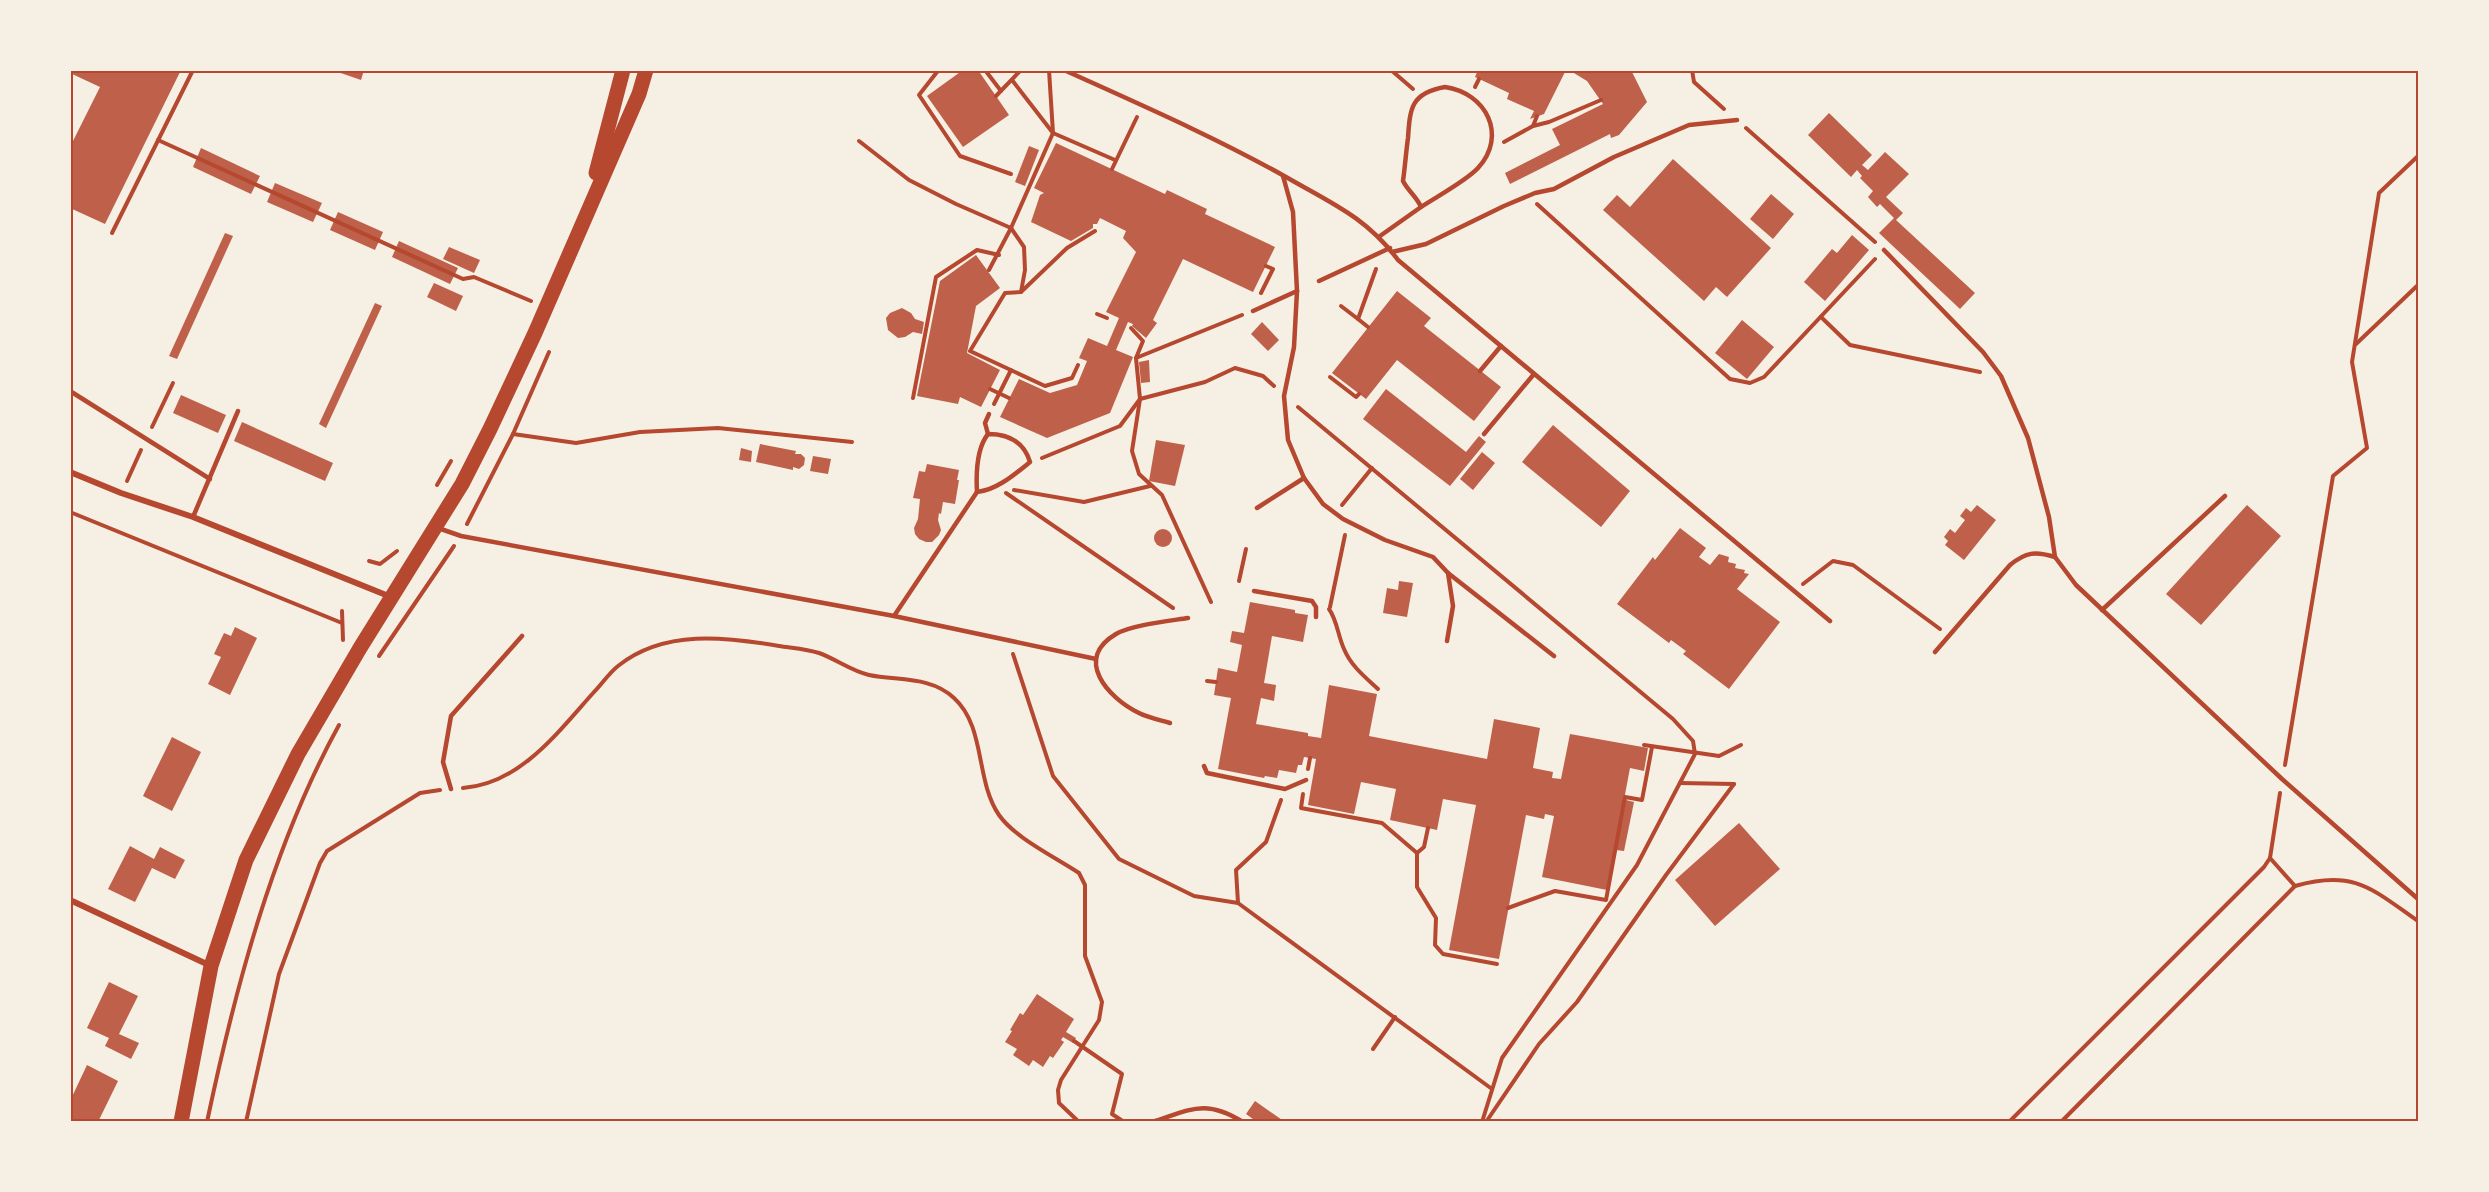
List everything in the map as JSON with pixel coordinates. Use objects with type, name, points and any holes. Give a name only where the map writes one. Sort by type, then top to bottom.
[{"type":"main road","points":[[584,217],[623,70]]},
{"type":"main road","points":[[181,1122],[211,966],[246,860],[298,754],[462,484],[490,429],[535,333],[639,94],[646,70]]},
{"type":"street","points":[[70,472],[392,597]]},
{"type":"street","points":[[70,900],[211,966]]},
{"type":"lane","points":[[1064,70],[1265,164],[1350,212],[1380,236],[1398,260],[1830,621]]},
{"type":"lane","points":[[1380,236],[1477,169],[1490,149],[1490,119],[1482,105],[1459,89],[1444,87],[1429,90],[1413,103],[1409,114],[1403,181],[1408,190],[1418,199],[1421,207]]},
{"type":"lane","points":[[1319,281],[1391,250],[1426,244],[1472,220],[1528,196],[1554,189],[1614,157],[1689,125],[1737,120]]},
{"type":"lane","points":[[1283,176],[1293,212],[1297,291],[1294,347],[1284,396],[1288,440],[1304,478],[1323,504],[1342,519],[1385,540],[1433,557],[1448,573],[1554,656]]},
{"type":"lane","points":[[1884,250],[1983,352],[2001,376],[2028,438],[2049,517],[2055,556],[2076,585],[2282,779],[2418,899]]},
{"type":"lane","points":[[1252,311],[1297,291]]},
{"type":"lane","points":[[1480,371],[1501,346]]},
{"type":"lane","points":[[1484,434],[1534,374]]},
{"type":"lane","points":[[70,391],[210,479]]},
{"type":"lane","points":[[193,518],[238,411]]},
{"type":"lane","points":[[988,434],[985,423],[989,414]]},
{"type":"lane","points":[[894,616],[977,492],[976,472],[983,440],[988,434]]},
{"type":"lane","points":[[977,492],[986,491],[995,486],[1030,462],[1026,450],[1016,441],[1002,434],[988,434]]},
{"type":"lane","points":[[1257,508],[1304,478]]},
{"type":"lane","points":[[2102,610],[2225,496]]},
{"type":"lane","points":[[436,527],[461,536],[894,616],[1096,659]]},
{"type":"lane","points":[[1935,652],[2010,565],[2022,555],[2043,553],[2055,556]]},
{"type":"lane","points":[[1447,641],[1453,606],[1448,573]]},
{"type":"lane","points":[[1254,591],[1312,601],[1316,607],[1316,617]]},
{"type":"lane","points":[[1170,723],[1138,713],[1109,691],[1096,675],[1096,659],[1101,644],[1118,633],[1188,618]]},
{"type":"lane","points":[[452,789],[443,762],[451,716],[522,636]]},
{"type":"lane","points":[[1204,766],[1207,773],[1285,789],[1306,780]]},
{"type":"lane","points":[[1152,1122],[1203,1106],[1227,1112],[1243,1122]]},
{"type":"path","points":[[112,233],[193,70]]},
{"type":"path","points":[[985,70],[1001,91]]},
{"type":"path","points":[[996,96],[1021,70]]},
{"type":"path","points":[[989,270],[999,255],[1053,133],[1049,70]]},
{"type":"path","points":[[1391,70],[1421,95]]},
{"type":"path","points":[[1528,196],[1730,380],[1750,383],[1764,377],[1884,250],[1694,82],[1692,70]]},
{"type":"path","points":[[938,71],[919,95],[960,156],[1011,174]]},
{"type":"path","points":[[1012,80],[1053,133],[1115,160]]},
{"type":"path","points":[[1490,149],[1533,126],[1549,122],[1601,100]]},
{"type":"path","points":[[1112,169],[1143,105]]},
{"type":"path","points":[[1533,126],[1537,116]]},
{"type":"path","points":[[158,140],[463,279],[474,277],[534,302]]},
{"type":"path","points":[[859,141],[909,180],[1011,228],[1024,247],[1025,270],[1021,292]]},
{"type":"path","points":[[2009,1122],[2264,867],[2270,858],[2333,476],[2367,448],[2352,362],[2379,193],[2418,156]]},
{"type":"path","points":[[1078,365],[1072,378],[1045,386],[970,351],[1005,293],[1021,292],[1067,248],[1095,231]]},
{"type":"path","points":[[913,398],[936,277],[977,250],[999,255]]},
{"type":"path","points":[[1136,358],[1252,311],[1273,269],[1266,266]]},
{"type":"path","points":[[1358,319],[1374,272]]},
{"type":"path","points":[[2355,344],[2418,285]]},
{"type":"path","points":[[1341,306],[1368,327]]},
{"type":"path","points":[[1097,314],[1107,318]]},
{"type":"path","points":[[1821,317],[1850,345],[2001,376]]},
{"type":"path","points":[[1131,328],[1143,341],[1136,358],[1140,399],[1132,451],[1139,474],[1162,495],[1211,602]]},
{"type":"path","points":[[917,339],[923,340]]},
{"type":"path","points":[[1030,462],[1120,426],[1140,399],[1205,382],[1235,368],[1263,376],[1284,396],[1673,719],[1693,741],[1695,754],[1637,865],[1503,1058],[1484,1122]]},
{"type":"path","points":[[989,414],[1011,370]]},
{"type":"path","points":[[1330,377],[1356,398],[1359,394]]},
{"type":"path","points":[[990,389],[1010,398]]},
{"type":"path","points":[[513,434],[576,443],[640,432],[718,428],[852,442]]},
{"type":"path","points":[[1371,468],[1339,509],[1346,530],[1330,609],[1344,650],[1356,669],[1378,689]]},
{"type":"path","points":[[437,486],[443,474]]},
{"type":"path","points":[[995,486],[1084,502],[1150,486]]},
{"type":"path","points":[[995,486],[1188,618]]},
{"type":"path","points":[[70,512],[342,623]]},
{"type":"path","points":[[369,561],[380,564],[396,552],[402,543]]},
{"type":"path","points":[[1239,581],[1246,549]]},
{"type":"path","points":[[1795,592],[1833,561],[1853,565],[1950,636]]},
{"type":"path","points":[[1316,607],[1330,609]]},
{"type":"path","points":[[246,1122],[279,974],[320,863],[327,851],[420,793],[482,787],[500,779],[531,758],[554,737],[618,666],[648,648],[684,639],[732,638],[819,653],[867,675],[932,683],[955,698],[970,719],[989,796],[999,815],[1011,828],[1079,873],[1085,885],[1085,956],[1102,1002],[1099,1020],[1061,1080],[1058,1090],[1059,1103],[1079,1122]]},
{"type":"path","points":[[1009,642],[1053,776],[1119,860],[1194,896],[1238,903],[1492,1089]]},
{"type":"path","points":[[374,665],[380,656]]},
{"type":"path","points":[[1208,681],[1216,682]]},
{"type":"path","points":[[207,1122],[225,1038],[256,929],[305,790],[340,722]]},
{"type":"path","points":[[1644,745],[1719,756],[1740,745]]},
{"type":"path","points":[[1508,908],[1555,891],[1606,900],[1625,797],[1642,800],[1652,747]]},
{"type":"path","points":[[1310,758],[1301,808],[1382,823],[1418,853]]},
{"type":"path","points":[[1484,1122],[1539,1044],[1577,1002],[1666,875],[1734,784],[1680,783]]},
{"type":"path","points":[[1238,903],[1236,870],[1266,842],[1285,789]]},
{"type":"path","points":[[1428,828],[1424,847],[1418,853],[1417,887],[1436,918],[1435,945],[1443,954],[1497,964]]},
{"type":"path","points":[[2270,858],[2295,886]]},
{"type":"path","points":[[2061,1122],[2295,886],[2315,880],[2355,881],[2369,887],[2418,921]]},
{"type":"path","points":[[1373,1049],[1395,1017]]},
{"type":"path","points":[[1074,1041],[1122,1074],[1113,1114],[1124,1122]]},
{"type":"building","points":[[70,70],[181,70],[105,224],[70,208],[70,147],[100,87],[70,73]]},
{"type":"building","points":[[332,70],[364,70],[361,80]]},
{"type":"building","points":[[963,70],[978,70],[1009,115],[963,147],[927,96]]},
{"type":"building","points":[[1478,70],[1566,70],[1544,114],[1530,119],[1534,111],[1507,99],[1509,93],[1475,77]]},
{"type":"building","points":[[1569,70],[1631,70],[1647,102],[1619,135],[1611,138],[1610,134],[1510,184],[1505,173],[1560,145],[1552,129],[1603,104],[1587,81]]},
{"type":"building","points":[[1829,113],[1872,155],[1862,165],[1868,170],[1885,152],[1909,174],[1886,197],[1903,213],[1896,220],[1975,293],[1960,309],[1879,233],[1894,218],[1880,204],[1877,207],[1868,197],[1873,191],[1860,178],[1862,176],[1857,170],[1851,177],[1808,135]]},
{"type":"building","points":[[1056,143],[1165,194],[1167,190],[1207,209],[1205,214],[1275,247],[1253,292],[1183,259],[1153,320],[1157,323],[1146,338],[1132,326],[1133,324],[1128,322],[1116,350],[1133,357],[1110,413],[1047,438],[1000,417],[1019,379],[1050,393],[1077,385],[1087,361],[1079,358],[1088,338],[1107,346],[1119,318],[1106,312],[1136,252],[1123,238],[1126,231],[1100,218],[1097,224],[1093,224],[1093,228],[1071,241],[1031,222],[1040,195],[1044,193],[1034,188]]},
{"type":"building","points":[[1029,146],[1039,150],[1025,186],[1015,182]]},
{"type":"building","points":[[201,148],[260,176],[251,194],[193,167]]},
{"type":"building","points":[[1673,159],[1771,248],[1727,297],[1716,287],[1704,301],[1603,210],[1617,195],[1630,207]]},
{"type":"building","points":[[275,183],[322,203],[313,222],[267,202]]},
{"type":"building","points":[[1771,194],[1794,214],[1773,239],[1750,219]]},
{"type":"building","points":[[338,212],[383,232],[375,250],[330,230]]},
{"type":"building","points":[[225,233],[233,236],[177,359],[169,356]]},
{"type":"building","points":[[1852,235],[1869,250],[1825,301],[1804,282],[1832,249],[1837,253]]},
{"type":"building","points":[[399,241],[458,268],[450,284],[392,257]]},
{"type":"building","points":[[449,247],[480,260],[474,273],[443,259]]},
{"type":"building","points":[[976,255],[1000,288],[976,306],[967,353],[1000,370],[981,407],[960,397],[958,404],[917,396],[940,281]]},
{"type":"building","points":[[434,283],[463,296],[456,311],[427,297]]},
{"type":"building","points":[[1397,291],[1431,318],[1424,326],[1501,387],[1474,421],[1397,360],[1366,399],[1332,373]]},
{"type":"building","points":[[375,303],[382,306],[326,428],[319,424]]},
{"type":"building","points":[[902,308],[911,313],[915,319],[924,322],[922,334],[913,332],[898,338],[888,330],[886,318],[890,313]]},
{"type":"building","points":[[1742,320],[1774,347],[1747,379],[1715,353]]},
{"type":"building","points":[[1262,322],[1279,340],[1268,351],[1251,334]]},
{"type":"building","points":[[1149,360],[1150,382],[1141,383],[1139,362]]},
{"type":"building","points":[[1386,389],[1466,452],[1479,436],[1486,442],[1450,486],[1363,419]]},
{"type":"building","points":[[181,395],[226,415],[218,433],[173,413]]},
{"type":"building","points":[[242,422],[333,463],[325,481],[234,441]]},
{"type":"building","points":[[1553,425],[1630,491],[1601,527],[1522,462]]},
{"type":"building","points":[[1156,440],[1185,445],[1175,486],[1149,481]]},
{"type":"building","points":[[760,444],[796,451],[795,454],[801,454],[805,458],[804,465],[799,469],[793,467],[793,470],[756,462]]},
{"type":"building","points":[[741,448],[752,451],[751,462],[739,460]]},
{"type":"building","points":[[1482,452],[1495,463],[1473,490],[1460,479]]},
{"type":"building","points":[[813,456],[831,459],[828,474],[810,471]]},
{"type":"building","points":[[927,464],[959,470],[955,504],[943,502],[938,520],[941,530],[932,542],[919,539],[914,528],[918,519],[920,499],[913,498],[919,471],[925,472]]},
{"type":"building","points":[[1977,505],[1996,520],[1964,560],[1945,545],[1948,541],[1944,537],[1950,529],[1955,533],[1965,520],[1960,516],[1966,508],[1971,512]]},
{"type":"building","points":[[2247,505],[2281,536],[2201,625],[2166,594]]},
{"type":"building","points":[[1680,528],[1706,548],[1699,557],[1710,565],[1719,554],[1729,557],[1728,562],[1736,564],[1735,568],[1745,570],[1744,573],[1749,574],[1737,589],[1780,622],[1729,689],[1683,654],[1686,651],[1671,640],[1669,643],[1617,604],[1653,557],[1655,560]]},
{"type":"building","points":[[1159,529],[1167,529],[1172,534],[1170,545],[1159,547],[1154,542],[1154,534]]},
{"type":"building","points":[[1399,581],[1413,583],[1407,617],[1383,613],[1387,588],[1398,590]]},
{"type":"building","points":[[1250,602],[1295,610],[1295,613],[1308,615],[1303,642],[1272,636],[1264,683],[1276,685],[1274,701],[1261,698],[1256,724],[1308,733],[1308,736],[1321,738],[1329,685],[1377,694],[1369,736],[1487,759],[1494,719],[1540,728],[1533,768],[1553,772],[1552,778],[1561,779],[1570,734],[1648,748],[1644,771],[1630,768],[1607,890],[1542,877],[1554,816],[1545,814],[1544,819],[1526,815],[1499,959],[1449,950],[1476,805],[1443,799],[1437,830],[1390,820],[1396,789],[1361,782],[1354,814],[1308,805],[1316,759],[1304,757],[1296,773],[1279,770],[1277,778],[1265,776],[1264,778],[1218,769],[1231,698],[1214,695],[1218,668],[1237,672],[1242,645],[1230,642],[1232,631],[1244,633]]},
{"type":"building","points":[[235,627],[257,638],[230,695],[208,684],[221,657],[214,654],[224,633],[231,636]]},
{"type":"building","points":[[172,737],[201,752],[172,811],[143,796]]},
{"type":"building","points":[[1626,800],[1634,802],[1624,851],[1616,850]]},
{"type":"building","points":[[1739,823],[1780,869],[1715,926],[1675,880]]},
{"type":"building","points":[[130,846],[154,859],[160,847],[185,860],[175,879],[152,868],[135,902],[108,889]]},
{"type":"building","points":[[109,982],[138,996],[119,1034],[139,1043],[131,1059],[105,1046],[109,1038],[87,1028]]},
{"type":"building","points":[[1037,994],[1074,1019],[1066,1032],[1076,1038],[1073,1043],[1063,1037],[1061,1040],[1064,1042],[1053,1058],[1050,1056],[1043,1067],[1033,1060],[1029,1066],[1013,1055],[1017,1049],[1005,1042],[1020,1013],[1023,1015]]},
{"type":"building","points":[[87,1065],[118,1081],[98,1122],[70,1122],[70,1101]]},
{"type":"building","points":[[1255,1101],[1285,1122],[1257,1122],[1246,1114]]}]
